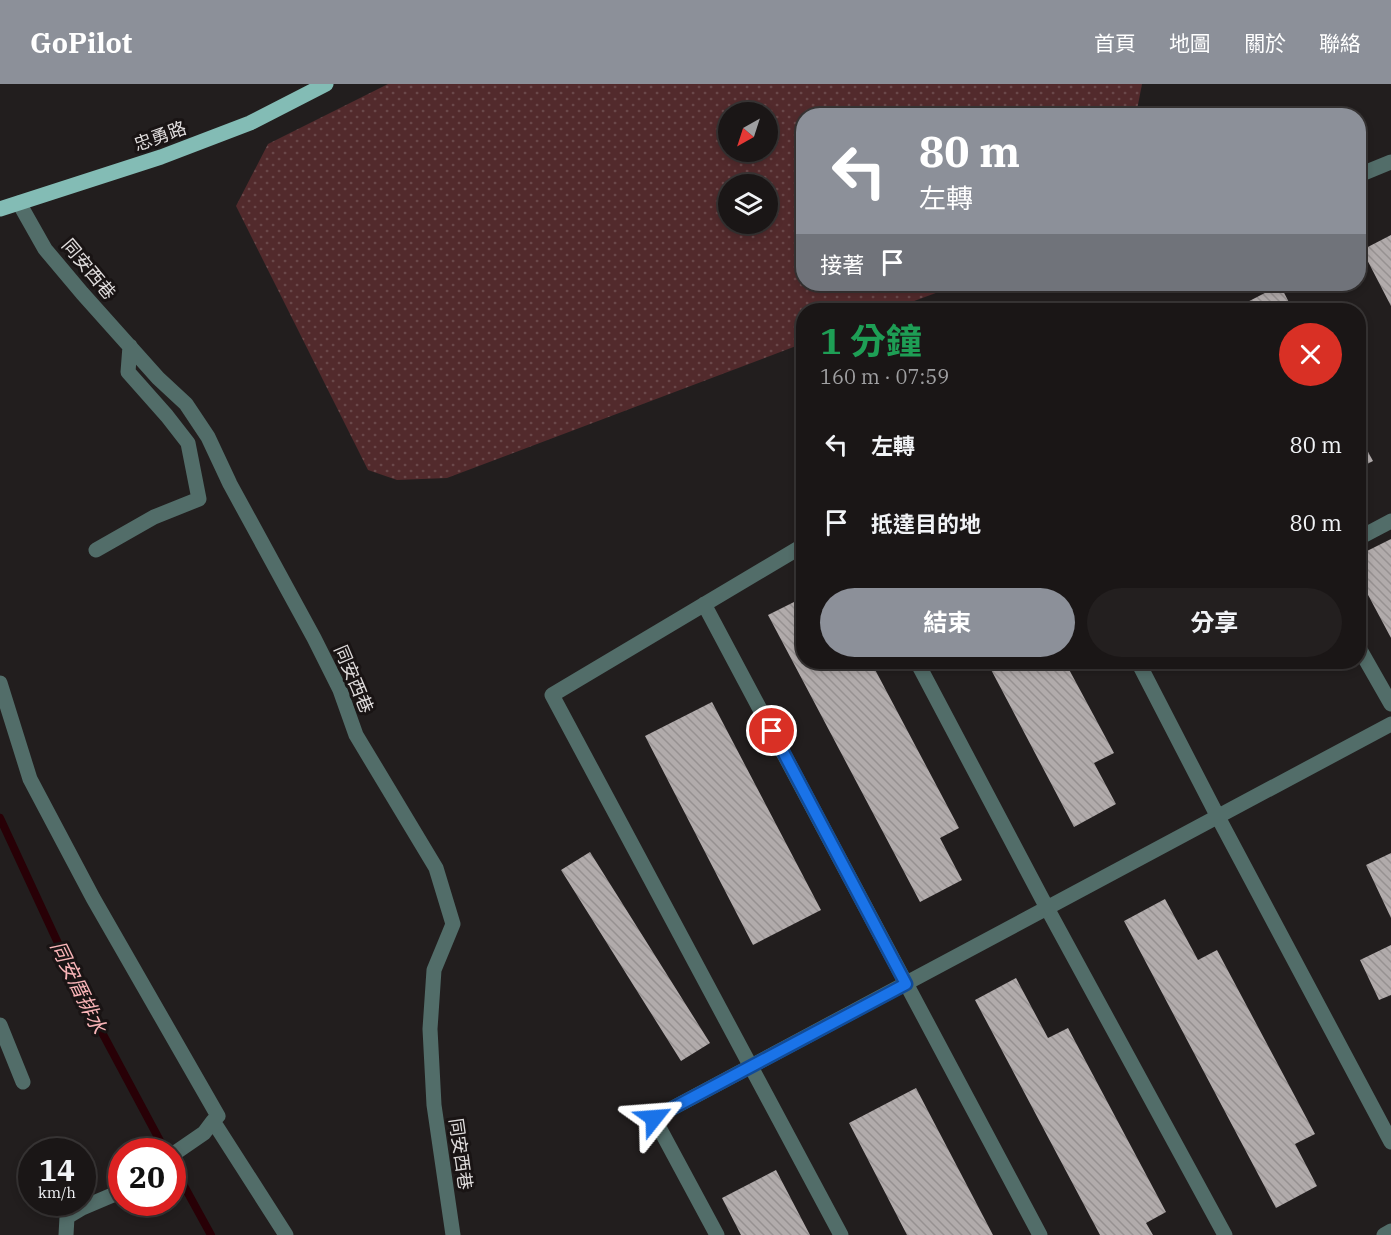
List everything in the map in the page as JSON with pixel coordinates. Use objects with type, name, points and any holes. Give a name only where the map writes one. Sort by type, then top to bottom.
[{"type":"main road","name":"忠勇路","points":[[0,209],[161,157],[240,127],[326,84]]},
{"type":"street","points":[[1366,172],[1391,162]]},
{"type":"street","name":"同安西巷","points":[[19,203],[45,249],[158,378],[186,404],[208,437],[230,484],[320,648],[340,690],[356,735],[436,868],[453,924],[434,970],[430,1029],[434,1105],[453,1235]]},
{"type":"street","points":[[96,550],[154,517],[199,499],[188,443],[129,372],[130,346]]},
{"type":"street","points":[[1366,534],[1391,521]]},
{"type":"street","points":[[796,550],[552,695],[841,1235]]},
{"type":"street","points":[[704,604],[1040,1235]]},
{"type":"street","points":[[1366,660],[1391,704]]},
{"type":"street","points":[[921,669],[1047,908],[1225,1235]]},
{"type":"street","points":[[1142,669],[1391,1142]]},
{"type":"street","points":[[0,683],[30,779],[93,898],[218,1116],[186,1144]]},
{"type":"street","points":[[717,1235],[654,1118],[1391,724]]},
{"type":"street","points":[[0,1025],[23,1082]]},
{"type":"street","points":[[208,1127],[286,1235]]},
{"type":"street","points":[[66,1235],[67,1217],[108,1197]]},
{"type":"street","points":[[1384,1235],[1391,1231]]},
{"type":"shaded area","points":[[388,84],[1142,84],[1137,108],[796,108],[796,291],[941,291],[909,303],[796,303],[796,346],[447,478],[397,480],[368,470],[236,206],[268,144]]},
{"type":"building","points":[[1391,235],[1391,306],[1366,258],[1366,248]]},
{"type":"building","points":[[1268,291],[1283,291],[1289,303],[1245,303]]},
{"type":"building","points":[[1366,448],[1373,461],[1366,464]]},
{"type":"building","points":[[1391,539],[1391,638],[1366,591],[1366,552]]},
{"type":"building","points":[[796,601],[796,668],[768,615]]},
{"type":"building","points":[[797,669],[875,669],[959,828],[940,838],[962,880],[920,902]]},
{"type":"building","points":[[991,669],[1069,669],[1114,753],[1094,763],[1116,804],[1074,827]]},
{"type":"building","points":[[712,702],[821,910],[753,945],[645,736]]},
{"type":"building","points":[[590,852],[710,1043],[681,1061],[561,870]]},
{"type":"building","points":[[1391,853],[1391,918],[1366,865]]},
{"type":"building","points":[[1165,899],[1198,960],[1217,950],[1315,1134],[1295,1144],[1317,1186],[1276,1208],[1124,921]]},
{"type":"building","points":[[1391,945],[1391,995],[1379,1000],[1360,960]]},
{"type":"building","points":[[1016,978],[1048,1038],[1068,1028],[1166,1212],[1146,1223],[1153,1235],[1100,1235],[975,1000]]},
{"type":"building","points":[[916,1088],[993,1235],[907,1235],[849,1123]]},
{"type":"building","points":[[776,1170],[810,1235],[741,1235],[722,1198]]},
{"type":"waterway","name":"同安厝排水","points":[[0,818],[83,997],[159,1138]]},
{"type":"waterway","name":"同安厝排水","points":[[186,1189],[211,1235]]},
{"type":"route","points":[[654,1118],[906,984],[772,731]]}]
